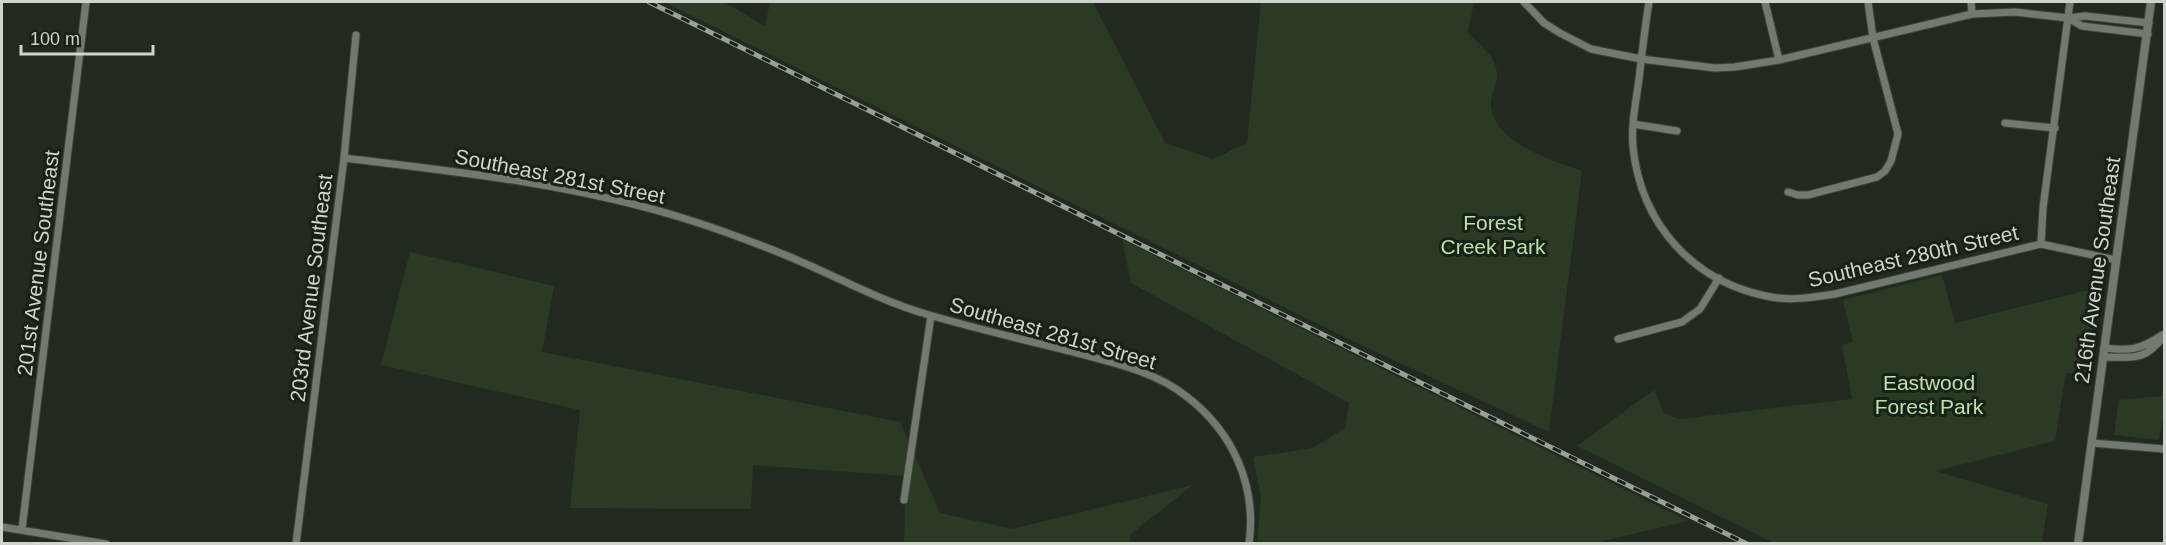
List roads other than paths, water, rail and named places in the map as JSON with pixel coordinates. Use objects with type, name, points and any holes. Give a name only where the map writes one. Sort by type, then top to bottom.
[{"type":"street","name":"201st Avenue Southeast","points":[[22,529],[86,2]]},
{"type":"street","points":[[1524,2],[1544,23],[1576,42],[1600,51],[1641,59],[1715,68],[1735,68],[1779,60],[1972,14],[2015,12],[2149,23]]},
{"type":"street","name":"Southeast 280th Street","points":[[1648,2],[1632,124],[1636,172],[1642,192],[1659,226],[1670,241],[1695,265],[1743,289],[1772,297],[1805,299],[1835,294],[2041,244],[2116,260]]},
{"type":"street","points":[[1765,2],[1779,60]]},
{"type":"street","points":[[1788,192],[1808,195],[1877,177],[1885,171],[1891,161],[1896,149],[1898,134],[1873,38],[1868,2]]},
{"type":"street","points":[[1971,2],[1972,14]]},
{"type":"street","points":[[2041,244],[2043,208],[2070,2]]},
{"type":"street","name":"216th Avenue Southeast","points":[[2078,543],[2151,2]]},
{"type":"street","points":[[2068,18],[2082,26],[2148,34]]},
{"type":"street","name":"203rd Avenue Southeast","points":[[296,543],[344,158],[356,35]]},
{"type":"street","points":[[2005,123],[2055,128]]},
{"type":"street","points":[[1632,124],[1677,131]]},
{"type":"street","name":"Southeast 281st Street","points":[[344,158],[489,176],[646,207],[751,241],[791,257],[882,300],[931,316],[1135,370],[1172,386],[1195,404],[1208,416],[1232,446],[1246,484],[1250,514],[1249,543]]},
{"type":"street","points":[[1618,339],[1682,322],[1700,309],[1719,278]]},
{"type":"street","name":"Southeast 281st Street","points":[[904,500],[931,316]]},
{"type":"street","points":[[2104,353],[2135,357],[2144,355],[2153,350],[2164,335]]},
{"type":"street","points":[[2092,443],[2164,449]]},
{"type":"street","points":[[2,527],[22,529],[75,541],[106,543]]},
{"type":"railway","points":[[649,2],[1747,544]]},
{"type":"park label","name":"Forest Creek Park","points":[[1493,234]]},
{"type":"park label","name":"Eastwood Forest Park","points":[[1929,394]]}]
